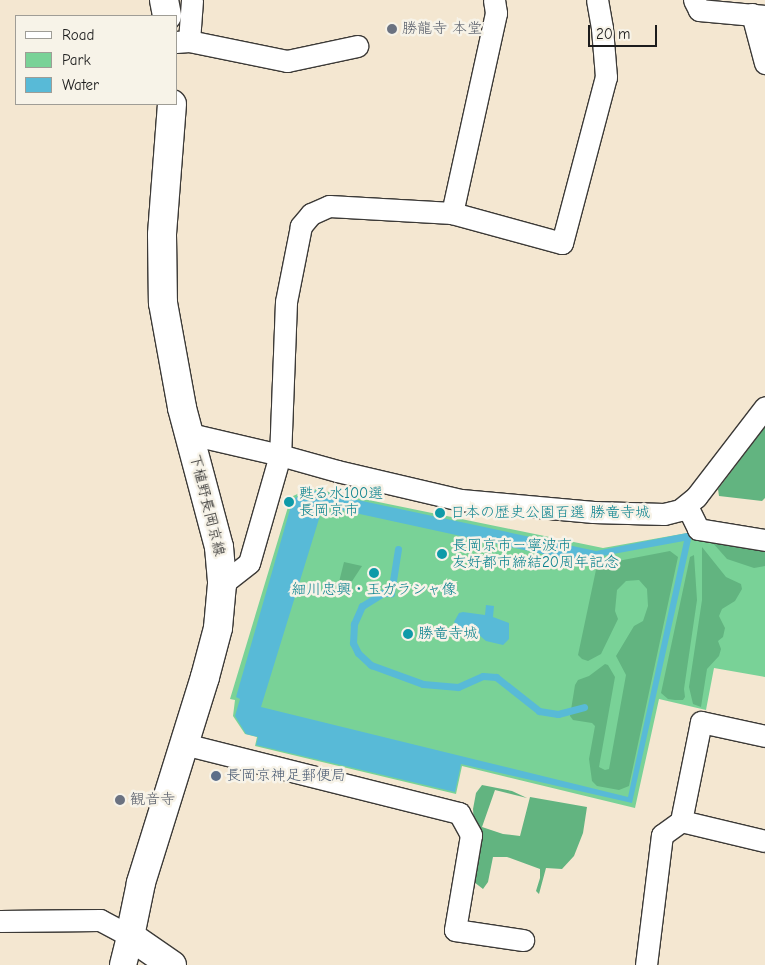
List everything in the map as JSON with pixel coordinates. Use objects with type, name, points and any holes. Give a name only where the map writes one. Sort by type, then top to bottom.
[{"type":"main road","points":[[164,0],[167,15]]},
{"type":"main road","name":"下植野長岡京線","points":[[130,936],[141,883],[218,628],[222,584],[219,547],[190,434],[168,336],[162,286],[162,235],[172,105]]},
{"type":"main road","points":[[130,936],[172,965]]},
{"type":"street","points":[[192,0],[183,41],[287,61],[357,46]]},
{"type":"street","points":[[452,213],[496,13],[494,0]]},
{"type":"street","points":[[222,584],[249,563],[280,455],[286,302],[296,247],[304,222],[315,211],[330,206],[452,213],[562,243],[606,77],[602,28],[597,0]]},
{"type":"street","points":[[694,0],[699,10],[759,15],[765,63]]},
{"type":"street","points":[[190,434],[461,500],[593,512],[656,514],[672,513],[687,506],[765,407]]},
{"type":"street","points":[[687,506],[698,529],[765,540]]},
{"type":"street","points":[[646,965],[662,835],[681,820],[701,722],[765,736]]},
{"type":"street","points":[[184,744],[459,812],[471,835],[455,930],[523,940]]},
{"type":"street","points":[[681,820],[765,841]]},
{"type":"street","points":[[0,921],[100,920],[130,936],[123,965]]},
{"type":"green space","points":[[765,427],[765,498],[762,501],[719,496],[718,489]]},
{"type":"green space","points":[[310,488],[603,548],[687,533],[765,548],[765,677],[714,668],[706,710],[659,699],[635,808],[462,766],[456,794],[255,746],[257,737],[245,734],[233,716],[235,700],[230,699],[291,497]]},
{"type":"green space","points":[[712,542],[765,551],[765,566],[754,568],[727,559]]},
{"type":"green space","points":[[702,547],[726,577],[741,584],[742,589],[735,601],[722,609],[719,616],[725,628],[723,637],[718,641],[721,649],[719,656],[707,669],[701,707],[693,704],[689,687],[702,600]]},
{"type":"green space","points":[[670,551],[678,557],[629,786],[619,790],[597,786],[592,781],[589,759],[595,726],[592,723],[573,720],[570,716],[575,685],[578,680],[589,676],[605,664],[608,665],[615,677],[599,767],[605,770],[609,769],[626,675],[616,656],[634,626],[643,621],[648,606],[647,589],[639,580],[626,581],[617,590],[615,611],[618,619],[601,654],[588,661],[582,659],[578,655],[597,565]]},
{"type":"green space","points":[[694,555],[697,600],[684,689],[685,697],[683,700],[668,699],[661,693],[690,557]]},
{"type":"green space","points":[[344,562],[362,566],[345,592],[337,590]]},
{"type":"green space","points":[[482,785],[512,791],[527,798],[495,790],[482,827],[503,834],[520,836],[530,797],[587,807],[583,833],[574,856],[562,869],[546,868],[539,894],[536,891],[540,878],[540,869],[507,857],[493,857],[488,882],[483,889],[474,882],[480,837],[474,825],[473,809],[476,793]]},
{"type":"water","points":[[311,490],[596,551],[687,533],[692,535],[632,803],[461,764],[455,792],[256,745],[258,737],[246,734],[235,716],[240,699],[236,697],[293,499]],"holes":[[[323,506],[575,561],[684,541],[628,797],[261,707]]]},
{"type":"water","points":[[486,605],[494,606],[493,617],[509,623],[509,639],[503,645],[486,641],[478,634],[461,628],[454,622],[459,613],[463,612],[485,615]]},
{"type":"waterway","points":[[398,549],[391,593],[383,593],[362,606],[354,624],[353,643],[358,653],[371,665],[423,684],[458,687],[483,676],[496,677],[539,711],[558,714],[584,707]]},
{"type":"place","name":"勝龍寺 本堂","points":[[392,29]]},
{"type":"place","name":"甦る水100選 長岡京市","points":[[289,502]]},
{"type":"place","name":"日本の歴史公園百選 勝竜寺城","points":[[440,513]]},
{"type":"place","name":"長岡京市－寧波市 友好都市締結20周年記念","points":[[442,554]]},
{"type":"place","name":"細川忠興・玉ガラシャ像","points":[[374,573]]},
{"type":"place","name":"勝竜寺城","points":[[408,634]]},
{"type":"place","name":"長岡京神足郵便局","points":[[216,776]]},
{"type":"place","name":"観音寺","points":[[120,800]]}]
